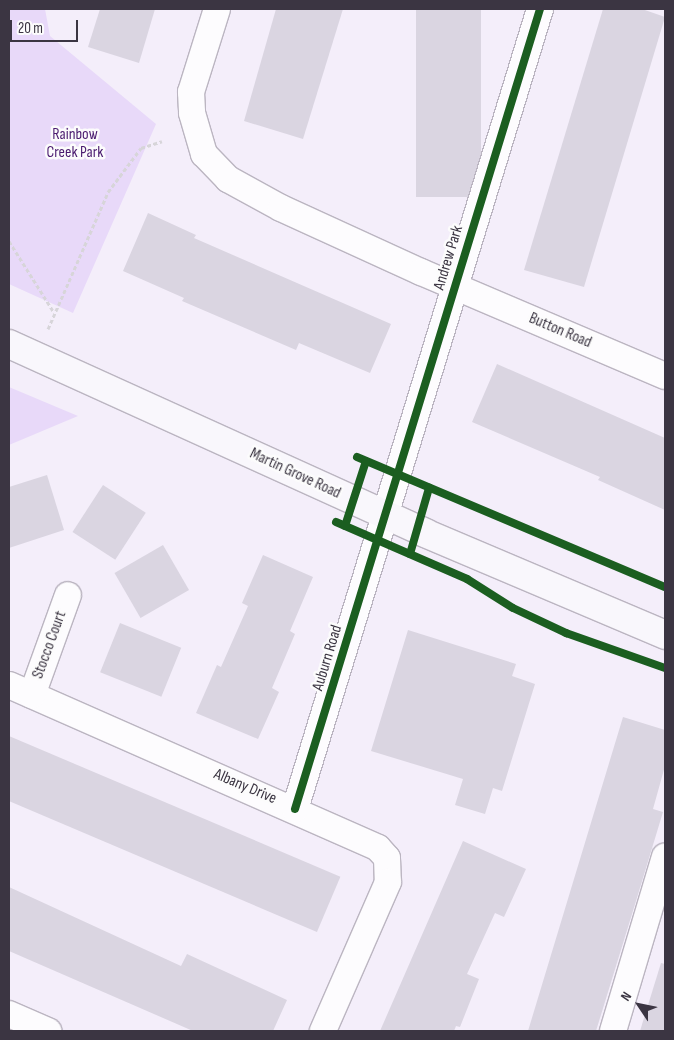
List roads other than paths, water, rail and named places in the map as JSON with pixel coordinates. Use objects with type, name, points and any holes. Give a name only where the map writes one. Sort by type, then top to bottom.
[{"type":"street","name":"Andrew Park","points":[[216,9],[191,92],[197,137],[204,154],[242,189],[455,286]]},
{"type":"street","name":"Andrew Park","points":[[386,515],[540,9]]},
{"type":"street","name":"Button Road","points":[[455,286],[665,376]]},
{"type":"street","name":"Martin Grove Road","points":[[9,344],[386,515],[665,635]]},
{"type":"street","name":"Auburn Road","points":[[295,809],[386,515]]},
{"type":"street","name":"Stocco Court","points":[[20,690],[68,595]]},
{"type":"street","name":"Albany Drive","points":[[20,690],[295,809],[378,848],[387,858],[389,872],[384,894],[323,1031]]},
{"type":"street","points":[[613,1031],[665,857]]},
{"type":"street","points":[[9,1014],[48,1031]]},
{"type":"park label","name":"Rainbow Creek Park","points":[[75,144]]}]
